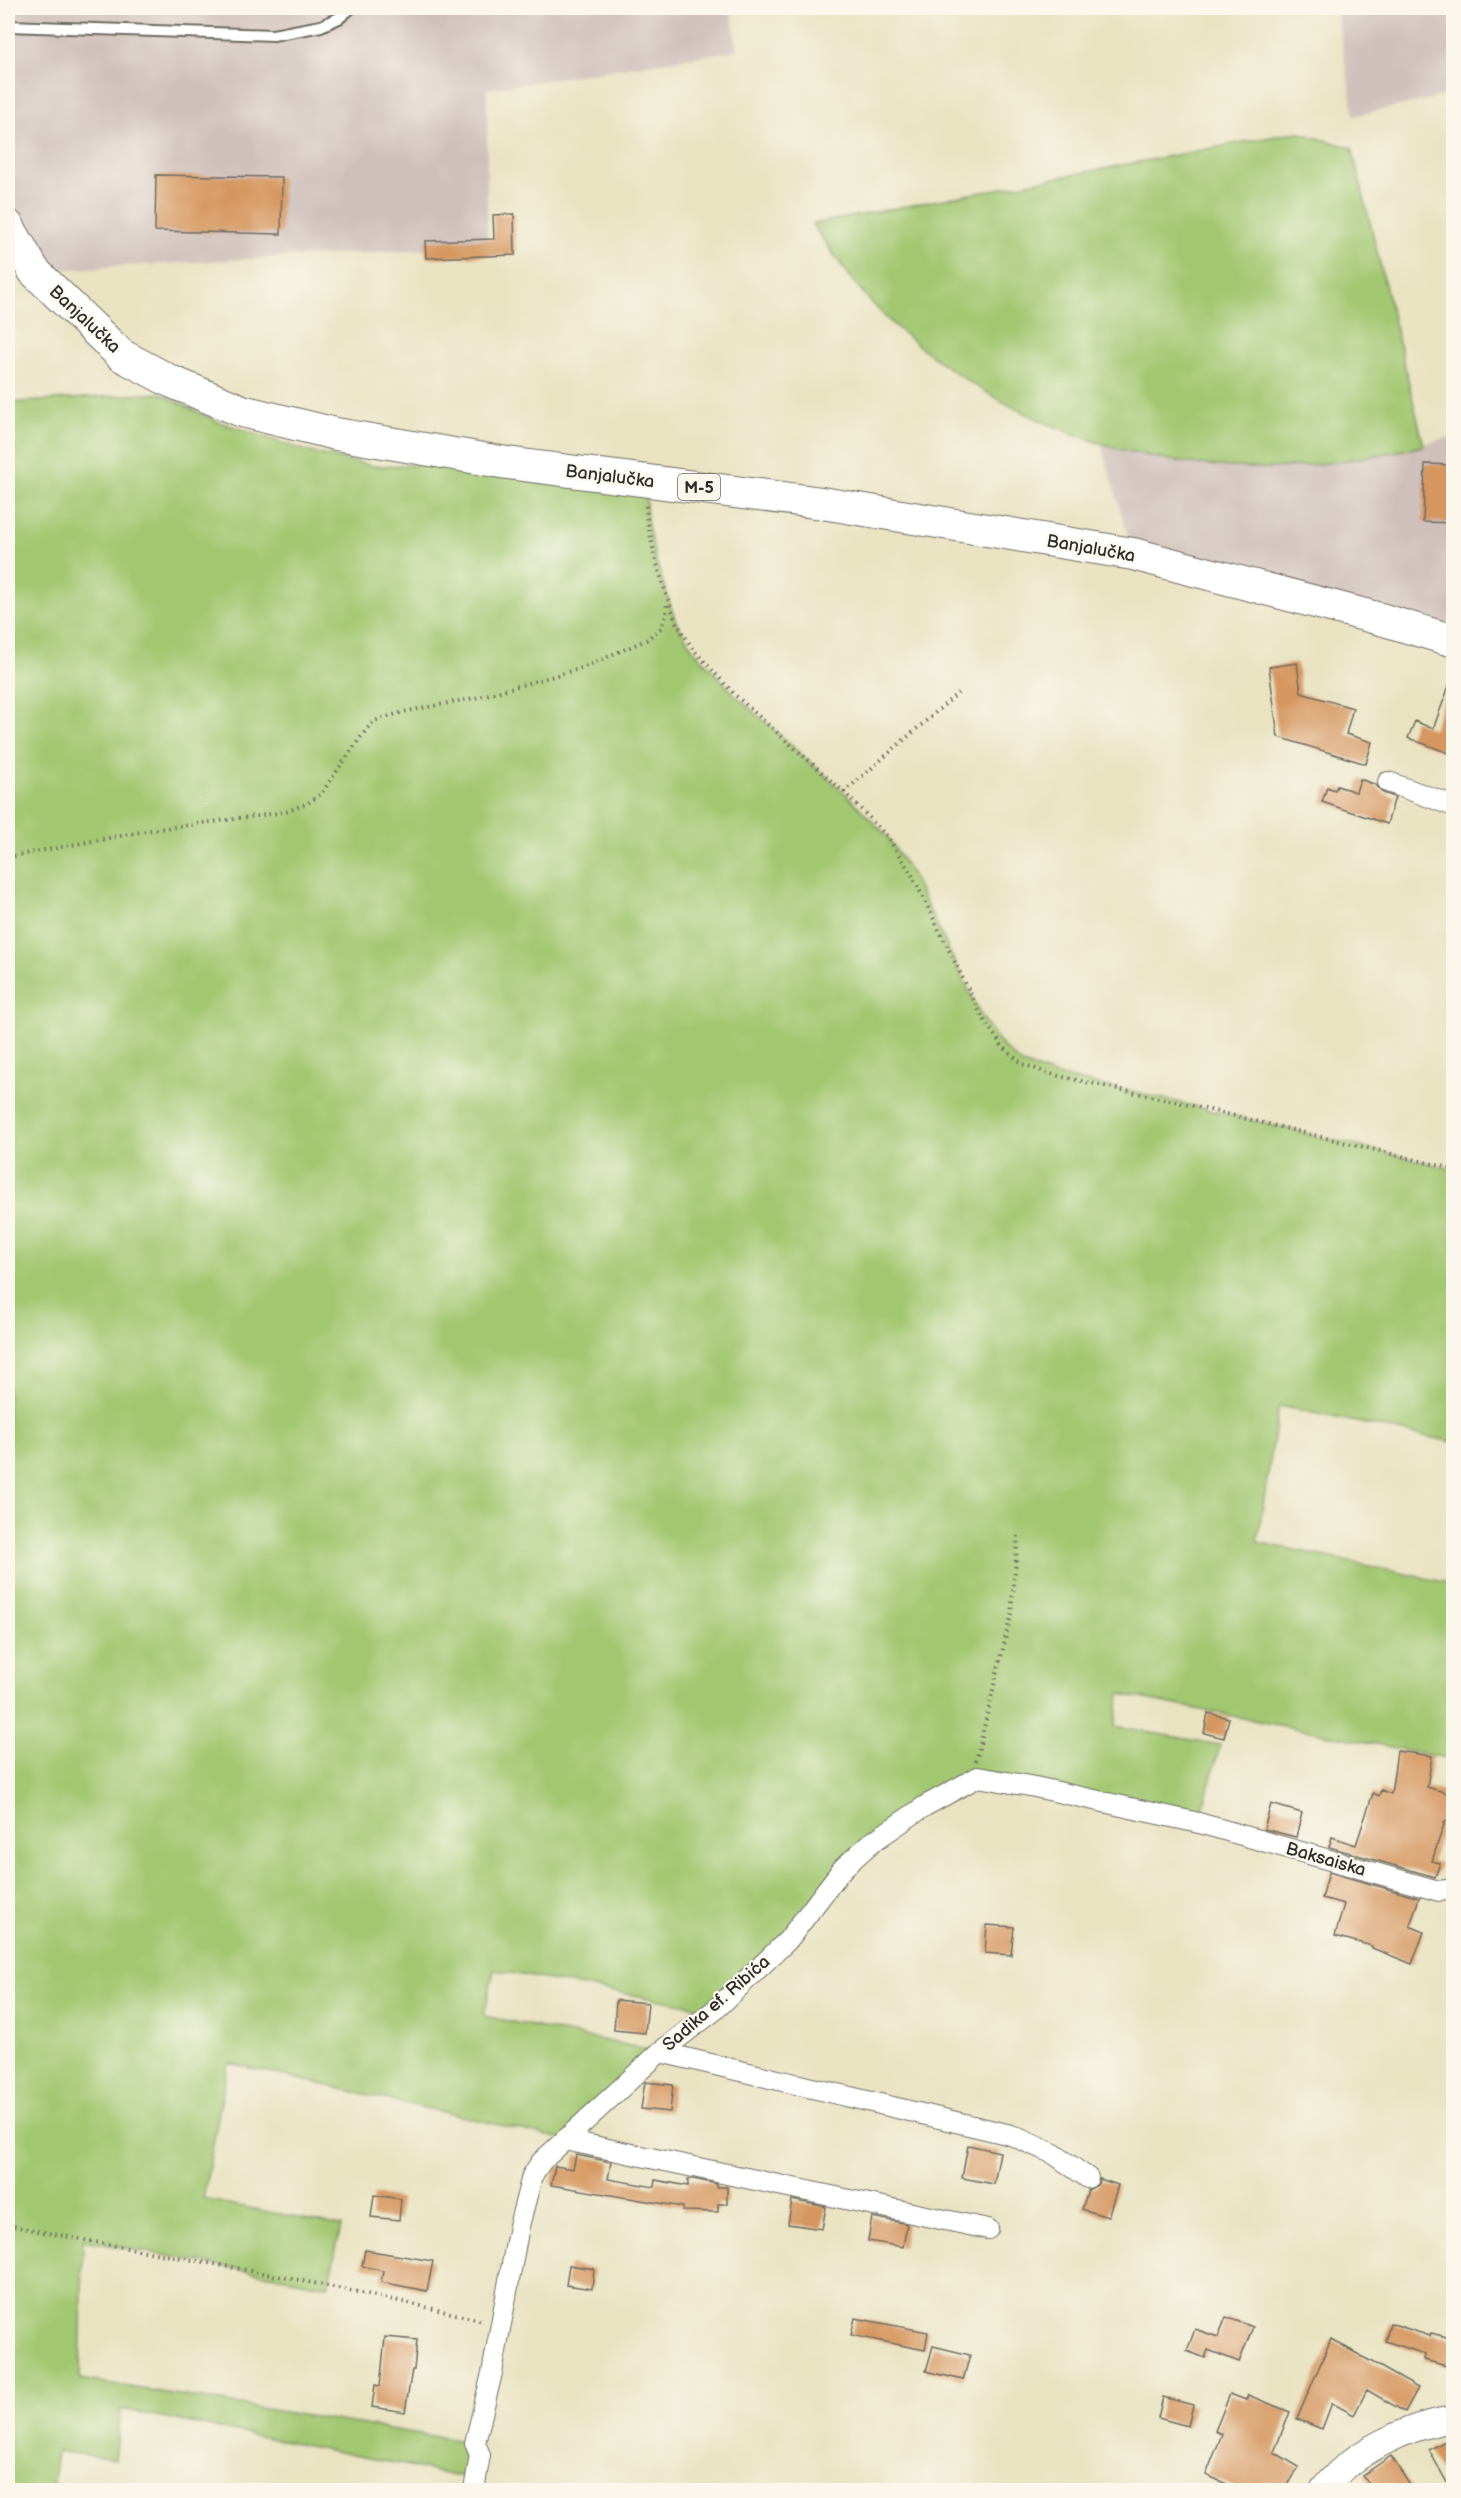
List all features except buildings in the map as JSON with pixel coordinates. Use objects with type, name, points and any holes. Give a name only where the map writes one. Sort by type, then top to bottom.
[{"type":"main road","name":"Banjalučka","points":[[8,226],[34,271],[121,355],[170,381],[242,411],[336,434],[507,463],[822,503],[1132,554],[1384,620],[1454,641]]},
{"type":"street","points":[[1388,782],[1454,806]]},
{"type":"street","name":"Baksaiska","points":[[972,1779],[1035,1787],[1199,1822],[1439,1891],[1454,1889]]},
{"type":"street","name":"Sadika ef. Ribića","points":[[474,2490],[480,2455],[475,2443],[492,2373],[519,2226],[532,2176],[542,2162],[660,2052],[715,2010],[788,1940],[843,1868],[871,1843],[925,1806],[972,1779]]},
{"type":"street","points":[[660,2052],[1011,2135],[1054,2154],[1088,2178]]},
{"type":"street","points":[[565,2140],[988,2229]]},
{"type":"street","points":[[1323,2490],[1331,2480],[1377,2445],[1430,2422],[1454,2419]]},
{"type":"lane","points":[[8,26],[273,34],[321,26],[339,18],[351,8]]},
{"type":"path","points":[[645,480],[646,519],[667,597],[676,622],[692,648],[736,696],[844,792],[887,836],[912,874],[982,1017],[1002,1046],[1022,1064],[1054,1075],[1454,1168]]},
{"type":"path","points":[[8,857],[151,830],[286,812],[308,803],[321,794],[374,721],[403,712],[479,697],[592,663],[646,640],[661,628],[666,616],[667,597]]},
{"type":"path","points":[[844,792],[958,693]]},
{"type":"path","points":[[972,1779],[1011,1615],[1018,1536]]},
{"type":"path","points":[[8,2225],[420,2305],[499,2325]]},
{"type":"shaded area","points":[[8,8],[730,8],[738,50],[487,89],[487,246],[34,271],[8,226]]},
{"type":"shaded area","points":[[1336,8],[1453,8],[1453,94],[1354,116]]},
{"type":"shaded area","points":[[1453,437],[1453,641],[1133,554],[1102,446],[1201,465],[1269,468],[1352,460]]},
{"type":"green space","points":[[1297,132],[1352,148],[1424,446],[1327,463],[1267,468],[1216,466],[1166,459],[1118,449],[1072,434],[1027,415],[984,391],[942,364],[902,332],[865,295],[812,224]]},
{"type":"green space","points":[[160,393],[216,421],[310,452],[373,466],[507,463],[645,480],[647,519],[655,558],[676,622],[692,648],[736,696],[844,792],[887,836],[912,875],[982,1017],[1002,1046],[1022,1064],[1054,1075],[1177,1102],[1453,1169],[1453,1442],[1279,1406],[1257,1542],[1453,1584],[1453,1759],[1120,1694],[1115,1726],[1220,1745],[1199,1823],[978,1777],[871,1843],[715,2010],[494,1970],[484,2016],[660,2052],[565,2140],[228,2063],[203,2199],[341,2226],[328,2286],[83,2240],[80,2379],[475,2443],[475,2479],[121,2409],[115,2459],[57,2451],[52,2490],[8,2490],[8,403]]}]
